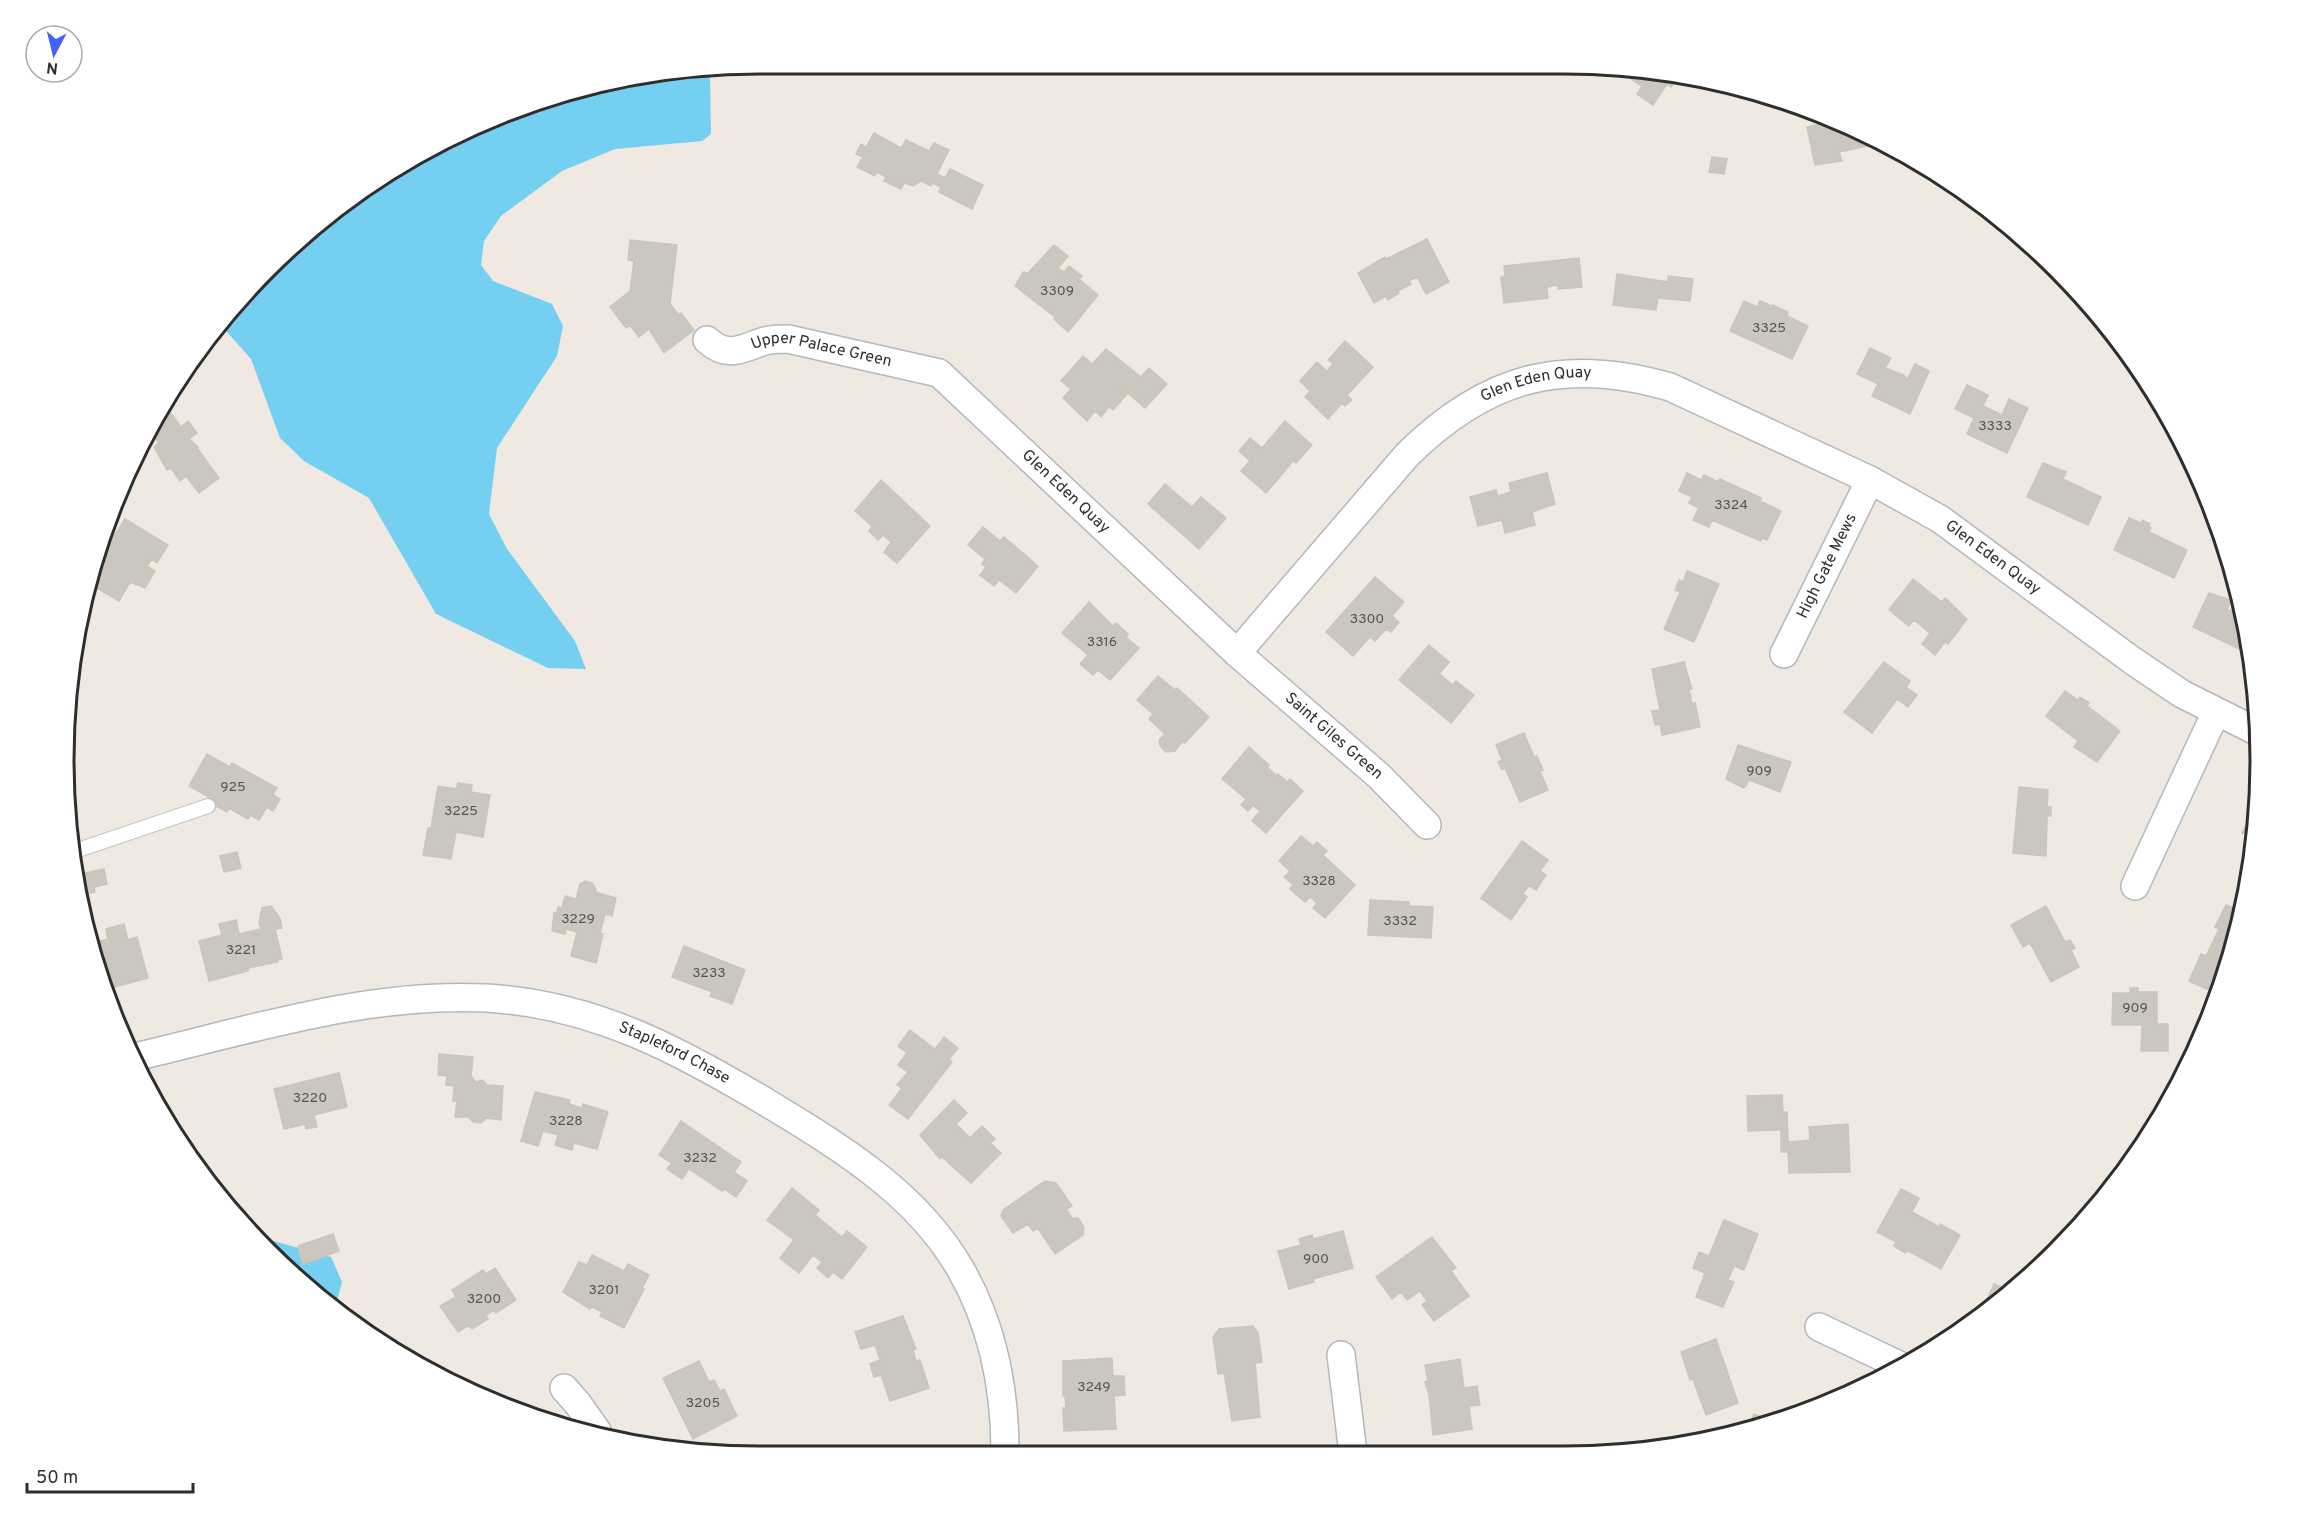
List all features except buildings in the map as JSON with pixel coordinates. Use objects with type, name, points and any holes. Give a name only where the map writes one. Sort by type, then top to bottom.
[{"type":"street","name":"Upper Palace Green","points":[[707,340],[721,349],[734,352],[769,340],[788,339],[939,373]]},
{"type":"street","name":"Glen Eden Quay","points":[[939,373],[1237,653],[1399,464],[1433,429],[1463,408],[1488,395],[1530,379],[1558,374],[1601,372],[1636,377],[1670,387],[1870,480],[1940,519],[2182,694],[2249,728]]},
{"type":"street","name":"High Gate Mews","points":[[1784,654],[1870,480]]},
{"type":"street","name":"Saint Giles Green","points":[[1237,653],[1379,776],[1427,825]]},
{"type":"street","points":[[2135,886],[2216,712]]},
{"type":"street","name":"Stapleford Chase","points":[[141,1056],[310,1015],[392,1000],[434,997],[488,998],[540,1005],[592,1017],[649,1038],[703,1065],[825,1138],[866,1166],[937,1235],[960,1269],[979,1306],[993,1345],[1004,1406],[1005,1446]]},
{"type":"street","points":[[1819,1327],[1892,1362]]},
{"type":"street","points":[[1341,1355],[1352,1446]]},
{"type":"street","points":[[564,1388],[592,1424]]},
{"type":"lane","points":[[79,850],[208,806]]},
{"type":"water","points":[[710,75],[711,134],[702,141],[615,149],[562,171],[501,216],[484,241],[481,265],[493,281],[552,304],[563,326],[557,356],[497,448],[489,514],[507,549],[575,641],[586,669],[548,668],[436,614],[369,498],[304,461],[280,438],[251,359],[225,330],[244,307],[274,274],[342,215],[416,165],[456,144],[539,110],[626,87],[670,79]]},
{"type":"water","points":[[269,1240],[331,1257],[342,1282],[337,1300]]}]
